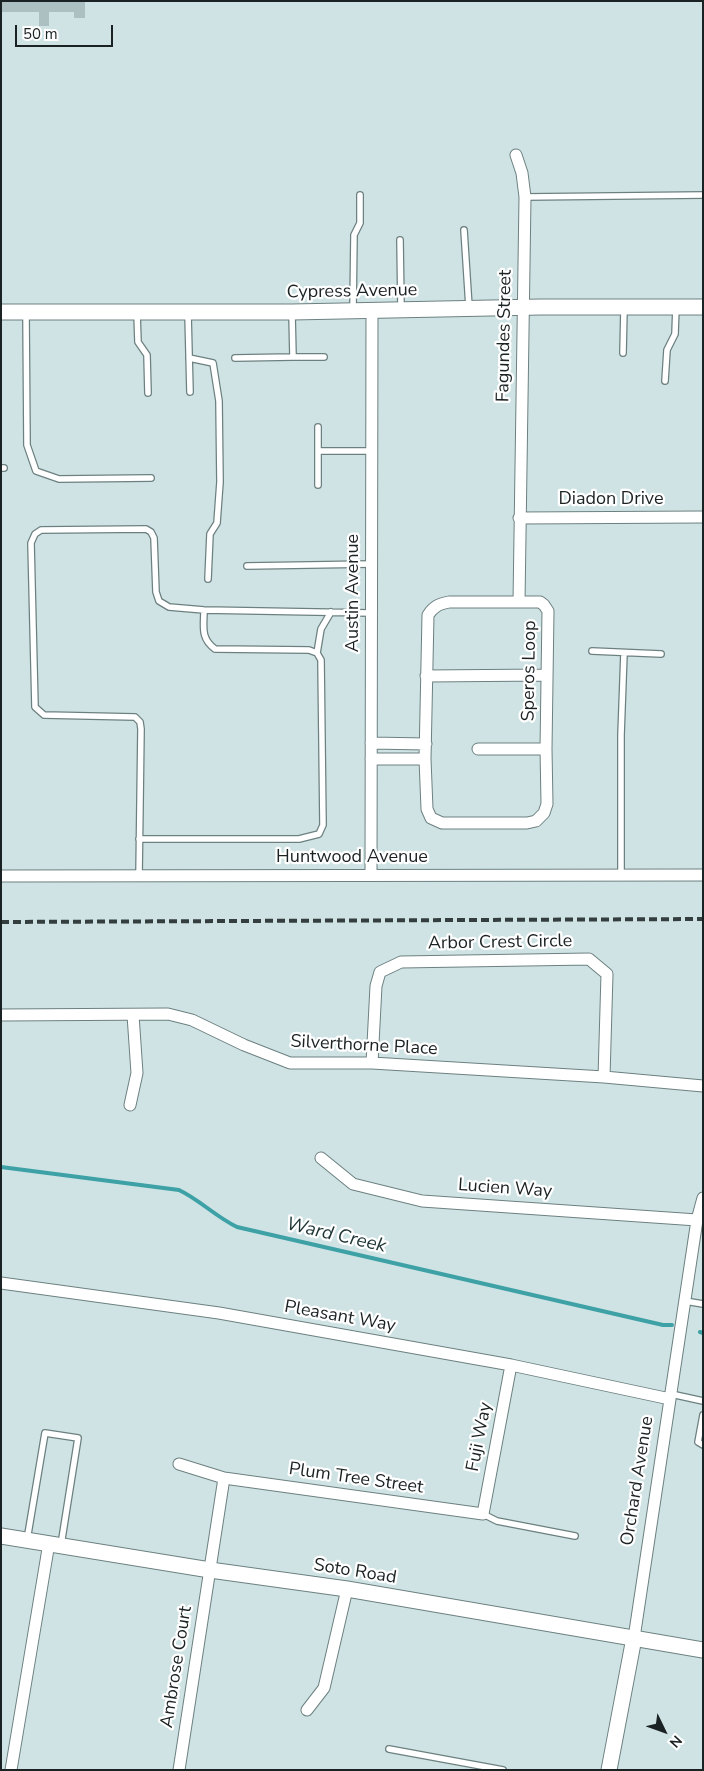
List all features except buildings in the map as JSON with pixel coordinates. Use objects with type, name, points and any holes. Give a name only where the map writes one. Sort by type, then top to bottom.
[{"type":"street","name":"Fagundes Street","points":[[516,155],[522,173],[525,197],[519,602]]},
{"type":"street","name":"Cypress Avenue","points":[[1,312],[292,312],[703,307]]},
{"type":"street","name":"Austin Avenue","points":[[371,875],[372,311]]},
{"type":"street","name":"Diadon Drive","points":[[520,518],[703,517]]},
{"type":"street","name":"Speros Loop","points":[[449,602],[519,602],[540,602],[548,610],[547,804],[544,813],[536,821],[527,823],[442,823],[431,818],[427,809],[425,759],[428,615],[433,608],[449,602]]},
{"type":"street","points":[[426,676],[547,675]]},
{"type":"street","points":[[371,743],[426,744]]},
{"type":"street","points":[[478,749],[546,749]]},
{"type":"street","points":[[371,759],[425,759]]},
{"type":"street","name":"Huntwood Avenue","points":[[1,876],[703,874]]},
{"type":"street","name":"Arbor Crest Circle","points":[[372,1063],[376,986],[380,972],[401,962],[589,959],[607,974],[604,1077]]},
{"type":"street","name":"Silverthorne Place","points":[[1,1016],[168,1014],[192,1020],[244,1045],[290,1063],[372,1063],[604,1077],[703,1086]]},
{"type":"street","points":[[130,1105],[137,1073],[133,1015]]},
{"type":"street","name":"Lucien Way","points":[[321,1158],[353,1184],[422,1201],[697,1220]]},
{"type":"street","name":"Orchard Avenue","points":[[609,1770],[634,1638],[697,1220],[703,1198]]},
{"type":"street","name":"Pleasant Way","points":[[1,1283],[219,1313],[512,1365],[670,1397]]},
{"type":"street","name":"Fuji Way","points":[[483,1514],[512,1365]]},
{"type":"street","name":"Plum Tree Street","points":[[179,1464],[224,1478],[483,1514]]},
{"type":"street","points":[[210,1570],[224,1478]]},
{"type":"street","name":"Soto Road","points":[[1,1536],[210,1570],[347,1589],[703,1650]]},
{"type":"street","points":[[11,1770],[55,1544]]},
{"type":"street","name":"Ambrose Court","points":[[179,1770],[210,1570]]},
{"type":"street","points":[[307,1710],[324,1688],[347,1589]]},
{"type":"lane","points":[[353,311],[354,235],[360,223],[360,195]]},
{"type":"lane","points":[[525,197],[703,195]]},
{"type":"lane","points":[[464,230],[469,309]]},
{"type":"lane","points":[[400,240],[401,310]]},
{"type":"lane","points":[[623,353],[624,307]]},
{"type":"lane","points":[[665,381],[667,350],[675,334],[676,307]]},
{"type":"lane","points":[[137,311],[138,342],[147,355],[148,393]]},
{"type":"lane","points":[[26,312],[27,446],[36,470],[59,479],[151,478]]},
{"type":"lane","points":[[188,312],[190,392]]},
{"type":"lane","points":[[292,312],[293,357]]},
{"type":"lane","points":[[235,358],[324,357]]},
{"type":"lane","points":[[189,358],[213,363],[219,401],[220,482],[217,523],[210,534],[208,579]]},
{"type":"lane","points":[[318,427],[318,485]]},
{"type":"lane","points":[[318,451],[372,451]]},
{"type":"lane","points":[[139,876],[140,722],[135,718],[44,715],[35,707],[31,543],[37,532],[41,530],[146,529],[151,532],[154,538],[156,592],[160,601],[169,607],[204,610],[372,613]]},
{"type":"lane","points":[[247,566],[372,564]]},
{"type":"lane","points":[[204,610],[204,637],[207,644],[215,649],[309,650],[317,653]]},
{"type":"lane","points":[[139,839],[299,839],[319,834],[323,825],[321,660],[317,653],[321,629],[331,612]]},
{"type":"lane","points":[[592,651],[661,654]]},
{"type":"lane","points":[[621,875],[621,735],[624,653]]},
{"type":"lane","points":[[685,1301],[703,1304]]},
{"type":"lane","points":[[670,1397],[702,1401],[703,1408]]},
{"type":"lane","points":[[703,1415],[698,1442],[703,1445]]},
{"type":"lane","points":[[27,1540],[45,1433],[78,1438],[55,1544]]},
{"type":"lane","points":[[483,1514],[497,1521],[575,1536]]},
{"type":"lane","points":[[389,1749],[503,1770]]},
{"type":"waterway","name":"Ward Creek","points":[[1,1167],[179,1190],[237,1227],[663,1325],[672,1325]]},
{"type":"railway","points":[[1,922],[703,919]]}]
